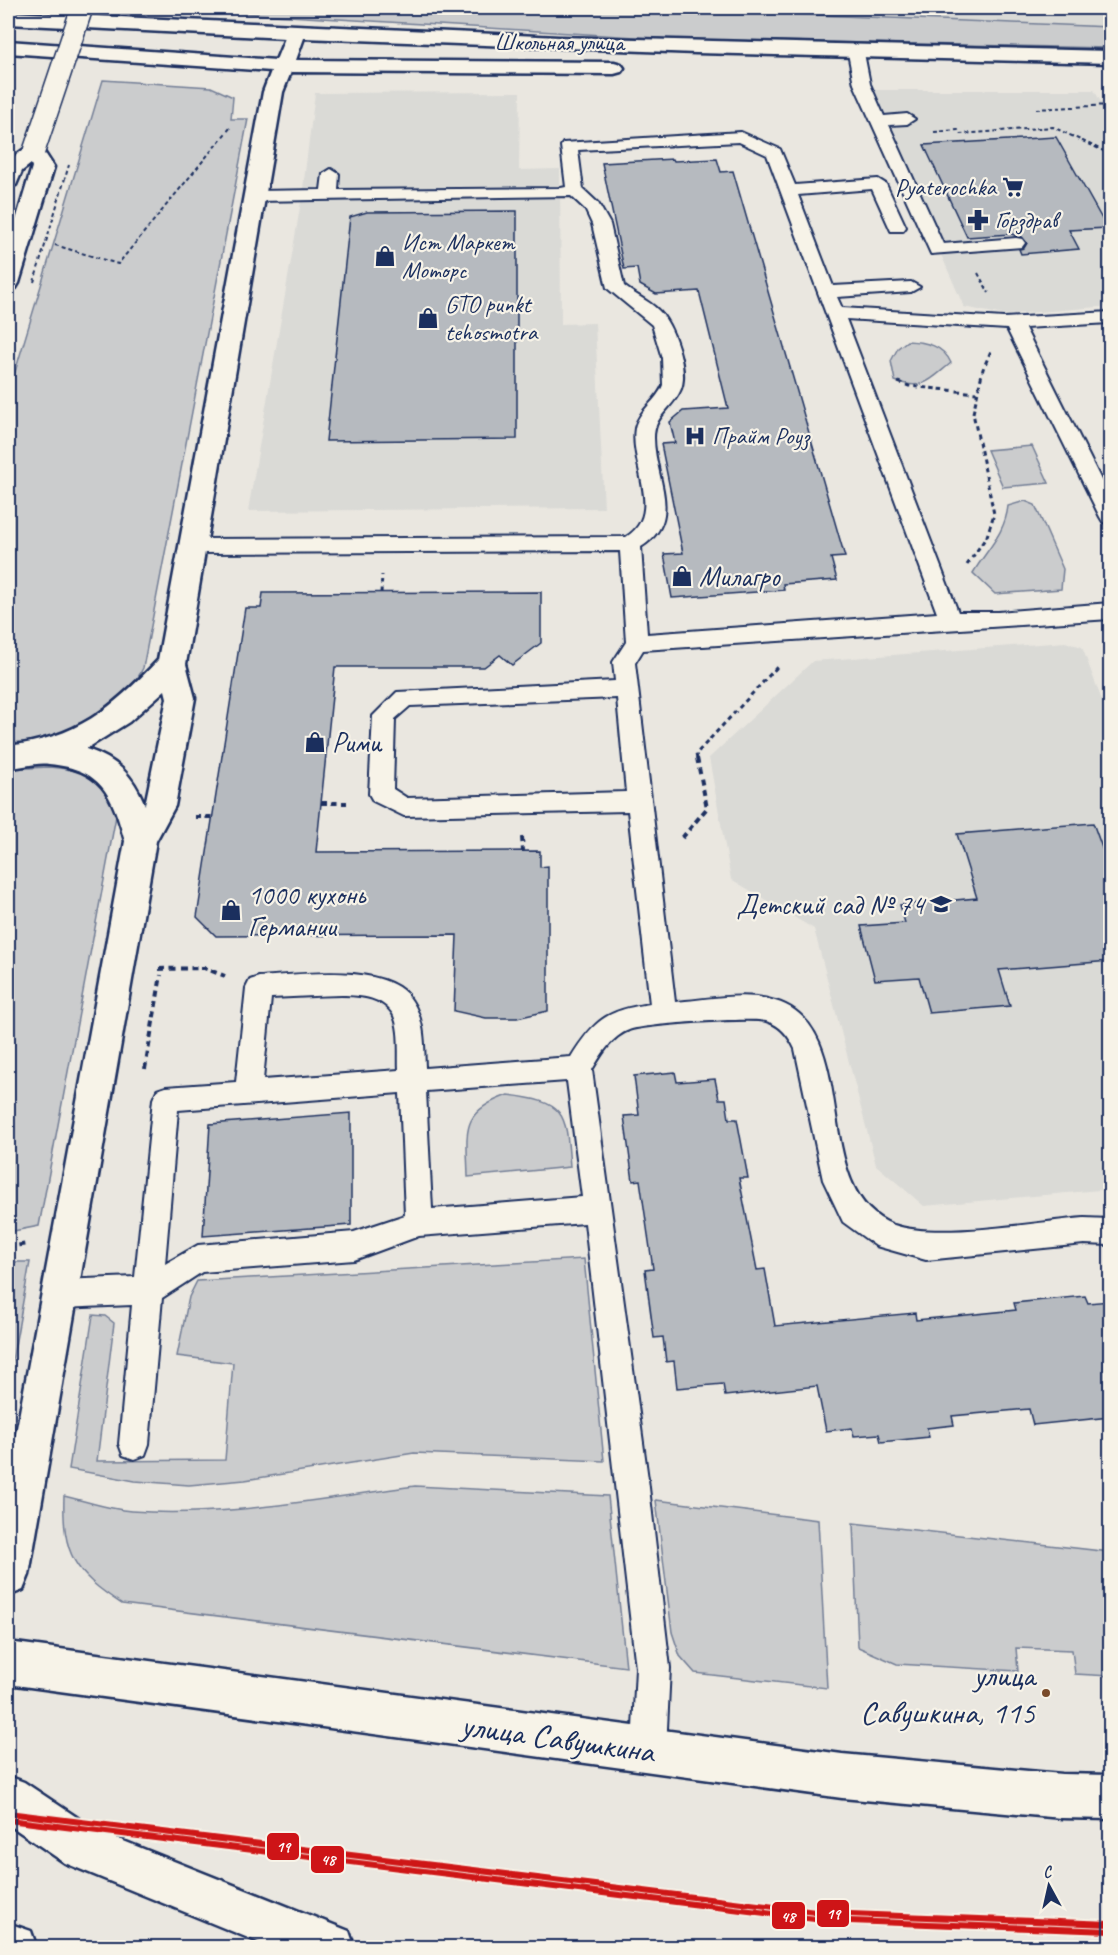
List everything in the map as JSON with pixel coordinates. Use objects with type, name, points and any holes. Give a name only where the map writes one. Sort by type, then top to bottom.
[{"type":"street","points":[[8,180],[12,168],[34,151],[82,8]]},
{"type":"street","name":"Школьная улица","points":[[8,18],[1110,74]]},
{"type":"street","points":[[8,1575],[61,1294],[141,841],[160,806],[181,699],[172,664],[273,92],[296,34]]},
{"type":"street","name":"Школьная улица","points":[[8,47],[283,66],[633,68]]},
{"type":"street","name":"Школьная улица","points":[[823,70],[858,62],[1110,57]]},
{"type":"street","points":[[8,283],[43,167],[34,151]]},
{"type":"street","points":[[8,757],[48,752],[87,736],[115,719],[141,698],[172,664]]},
{"type":"street","points":[[48,752],[83,758],[107,768],[124,786],[141,841]]},
{"type":"street","name":"улица Савушкина","points":[[8,1663],[842,1776],[1062,1797],[1110,1797]]},
{"type":"street","points":[[8,1798],[81,1847],[332,1947]]},
{"type":"street","points":[[8,1946],[14,1947]]},
{"type":"lane","points":[[858,62],[862,84],[937,250],[1016,243]]},
{"type":"lane","points":[[883,128],[907,119]]},
{"type":"lane","points":[[192,546],[630,544],[649,530],[656,510],[644,444],[645,427],[652,411],[673,388],[674,375],[662,326],[655,314],[616,288],[601,224],[592,207],[575,190],[569,141],[741,137],[774,152],[791,190],[857,374],[950,620]]},
{"type":"lane","points":[[329,196],[331,174]]},
{"type":"lane","points":[[791,190],[878,184],[897,227]]},
{"type":"lane","points":[[255,196],[561,193],[575,190]]},
{"type":"lane","points":[[829,292],[911,287]]},
{"type":"lane","points":[[835,312],[1008,323],[1110,316]]},
{"type":"lane","points":[[1008,323],[1110,517]]},
{"type":"lane","points":[[630,544],[637,643],[624,662],[664,1014]]},
{"type":"lane","points":[[637,643],[950,620],[998,620],[1110,611]]},
{"type":"lane","points":[[627,689],[405,698],[384,716],[381,794],[404,807],[639,801]]},
{"type":"lane","points":[[248,1092],[259,988],[357,985],[382,990],[402,1005],[410,1028],[419,1223]]},
{"type":"lane","points":[[649,1749],[653,1668],[579,1068],[596,1040],[623,1019],[748,1008],[773,1011],[797,1026],[808,1048],[837,1180],[853,1213],[886,1236],[926,1245],[1084,1232],[1110,1232]]},
{"type":"lane","points":[[134,1444],[166,1099],[579,1068]]},
{"type":"lane","points":[[61,1294],[149,1290],[198,1259],[354,1246],[419,1223],[597,1209]]},
{"type":"path","points":[[1036,109],[1110,105]]},
{"type":"path","points":[[45,242],[118,264],[234,123]]},
{"type":"path","points":[[883,128],[958,130],[960,134],[1053,127],[1110,154]]},
{"type":"path","points":[[944,131],[947,136]]},
{"type":"path","points":[[950,620],[965,567],[987,536],[994,514],[973,413],[983,369],[1008,323],[965,248]]},
{"type":"path","points":[[857,374],[909,386],[977,393]]},
{"type":"path","points":[[381,592],[382,578]]},
{"type":"path","points":[[647,880],[707,808],[696,754],[810,631]]},
{"type":"path","points":[[154,969],[204,968],[259,988]]},
{"type":"path","points":[[162,969],[144,1079],[166,1099]]},
{"type":"shaded area","points":[[197,8],[648,8],[1110,27],[1110,48],[668,39],[224,12]]},
{"type":"shaded area","points":[[648,8],[1110,8],[1110,27],[789,15]]},
{"type":"shaded area","points":[[103,80],[211,87],[233,97],[231,119],[248,119],[143,668],[126,695],[101,715],[55,736],[40,740],[8,742],[8,395]]},
{"type":"shaded area","points":[[869,90],[1094,90],[1110,117],[1110,306],[1003,315],[964,307]]},
{"type":"shaded area","points":[[520,92],[519,170],[560,169],[561,324],[595,323],[604,508],[248,511],[302,196],[315,93]]},
{"type":"shaded area","points":[[907,341],[921,342],[939,348],[951,363],[932,379],[920,384],[913,385],[895,381],[891,361],[898,348]]},
{"type":"shaded area","points":[[1032,446],[1049,483],[1003,487],[987,450]]},
{"type":"shaded area","points":[[1025,501],[1035,505],[1063,569],[1061,589],[995,594],[973,573],[999,533],[1008,506]]},
{"type":"shaded area","name":"Детский сад № 74","points":[[1065,642],[1082,647],[1107,714],[1110,714],[1110,1189],[924,1206],[876,1165],[814,929],[731,879],[709,758],[813,661]]},
{"type":"shaded area","points":[[49,767],[74,770],[93,778],[107,792],[116,816],[39,1226],[8,1232],[8,769]]},
{"type":"shaded area","points":[[508,1095],[542,1102],[560,1113],[567,1134],[570,1167],[468,1177],[467,1135],[469,1125],[481,1109]]},
{"type":"shaded area","points":[[584,1259],[604,1461],[414,1453],[245,1480],[189,1485],[135,1481],[69,1469],[93,1315],[105,1316],[114,1323],[97,1461],[225,1460],[233,1363],[177,1356],[189,1297],[197,1281]]},
{"type":"shaded area","points":[[30,1262],[8,1385],[8,1264]]},
{"type":"shaded area","points":[[415,1486],[608,1496],[626,1667],[122,1604],[92,1582],[82,1571],[74,1560],[65,1533],[64,1496],[131,1511],[202,1512],[274,1506]]},
{"type":"shaded area","points":[[656,1500],[818,1520],[827,1688],[695,1673],[680,1656],[672,1632]]},
{"type":"shaded area","points":[[853,1523],[1110,1552],[1110,1676],[1075,1674],[1072,1650],[1016,1648],[1018,1671],[897,1664],[858,1647]]},
{"type":"building","name":"Pyaterochka","points":[[1056,137],[1107,228],[1069,230],[1079,249],[1021,254],[1019,249],[1024,248],[1027,243],[1022,237],[1011,234],[967,237],[924,145]]},
{"type":"building","points":[[673,159],[674,161],[717,159],[721,172],[733,171],[845,557],[831,558],[837,580],[783,584],[784,590],[672,598],[664,554],[683,553],[661,444],[675,443],[670,422],[683,411],[728,408],[699,291],[656,294],[640,285],[637,268],[624,269],[602,163]]},
{"type":"building","points":[[517,211],[517,439],[326,441],[350,217],[367,212]]},
{"type":"building","points":[[541,592],[541,643],[512,665],[500,655],[484,667],[335,667],[316,852],[540,851],[540,867],[548,866],[548,1011],[517,1018],[486,1018],[454,1011],[457,935],[216,936],[197,917],[245,608],[261,608],[263,593]]},
{"type":"building","points":[[1093,823],[1110,870],[1110,961],[999,970],[1010,1006],[929,1013],[919,977],[875,980],[861,926],[905,923],[900,905],[977,898],[957,834]]},
{"type":"building","points":[[675,1072],[677,1082],[715,1079],[719,1099],[726,1099],[729,1119],[737,1119],[748,1178],[739,1178],[757,1270],[765,1269],[775,1326],[915,1313],[916,1320],[1016,1310],[1014,1303],[1085,1296],[1088,1303],[1110,1301],[1110,1417],[1033,1425],[1029,1409],[952,1416],[954,1425],[927,1428],[929,1437],[881,1442],[879,1434],[854,1436],[852,1428],[826,1431],[817,1386],[725,1396],[723,1384],[677,1388],[674,1361],[666,1362],[663,1337],[654,1338],[645,1270],[653,1269],[640,1180],[633,1181],[624,1116],[639,1115],[634,1076]]},
{"type":"building","points":[[351,1113],[351,1225],[203,1236],[210,1124]]},
{"type":"transit line","name":"19","points":[[8,1813],[824,1913],[1110,1924]]},
{"type":"transit line","name":"48","points":[[8,1820],[823,1920],[1110,1931]]},
{"type":"place","name":"Pyaterochka","points":[[1013,187]]},
{"type":"place","name":"Горздрав","points":[[978,220]]},
{"type":"place","name":"Ист Маркет Моторс","points":[[385,256]]},
{"type":"place","name":"GTO punkt tehosmotra","points":[[428,318]]},
{"type":"place","name":"Прайм Роуз","points":[[695,436]]},
{"type":"place","name":"Милагро","points":[[682,576]]},
{"type":"place","name":"Рими","points":[[315,742]]},
{"type":"place","name":"Детский сад № 74","points":[[941,904]]},
{"type":"place","name":"1000 кухонь Германии","points":[[231,910]]},
{"type":"place","name":"улица Савушкина, 115","points":[[1046,1693]]}]
